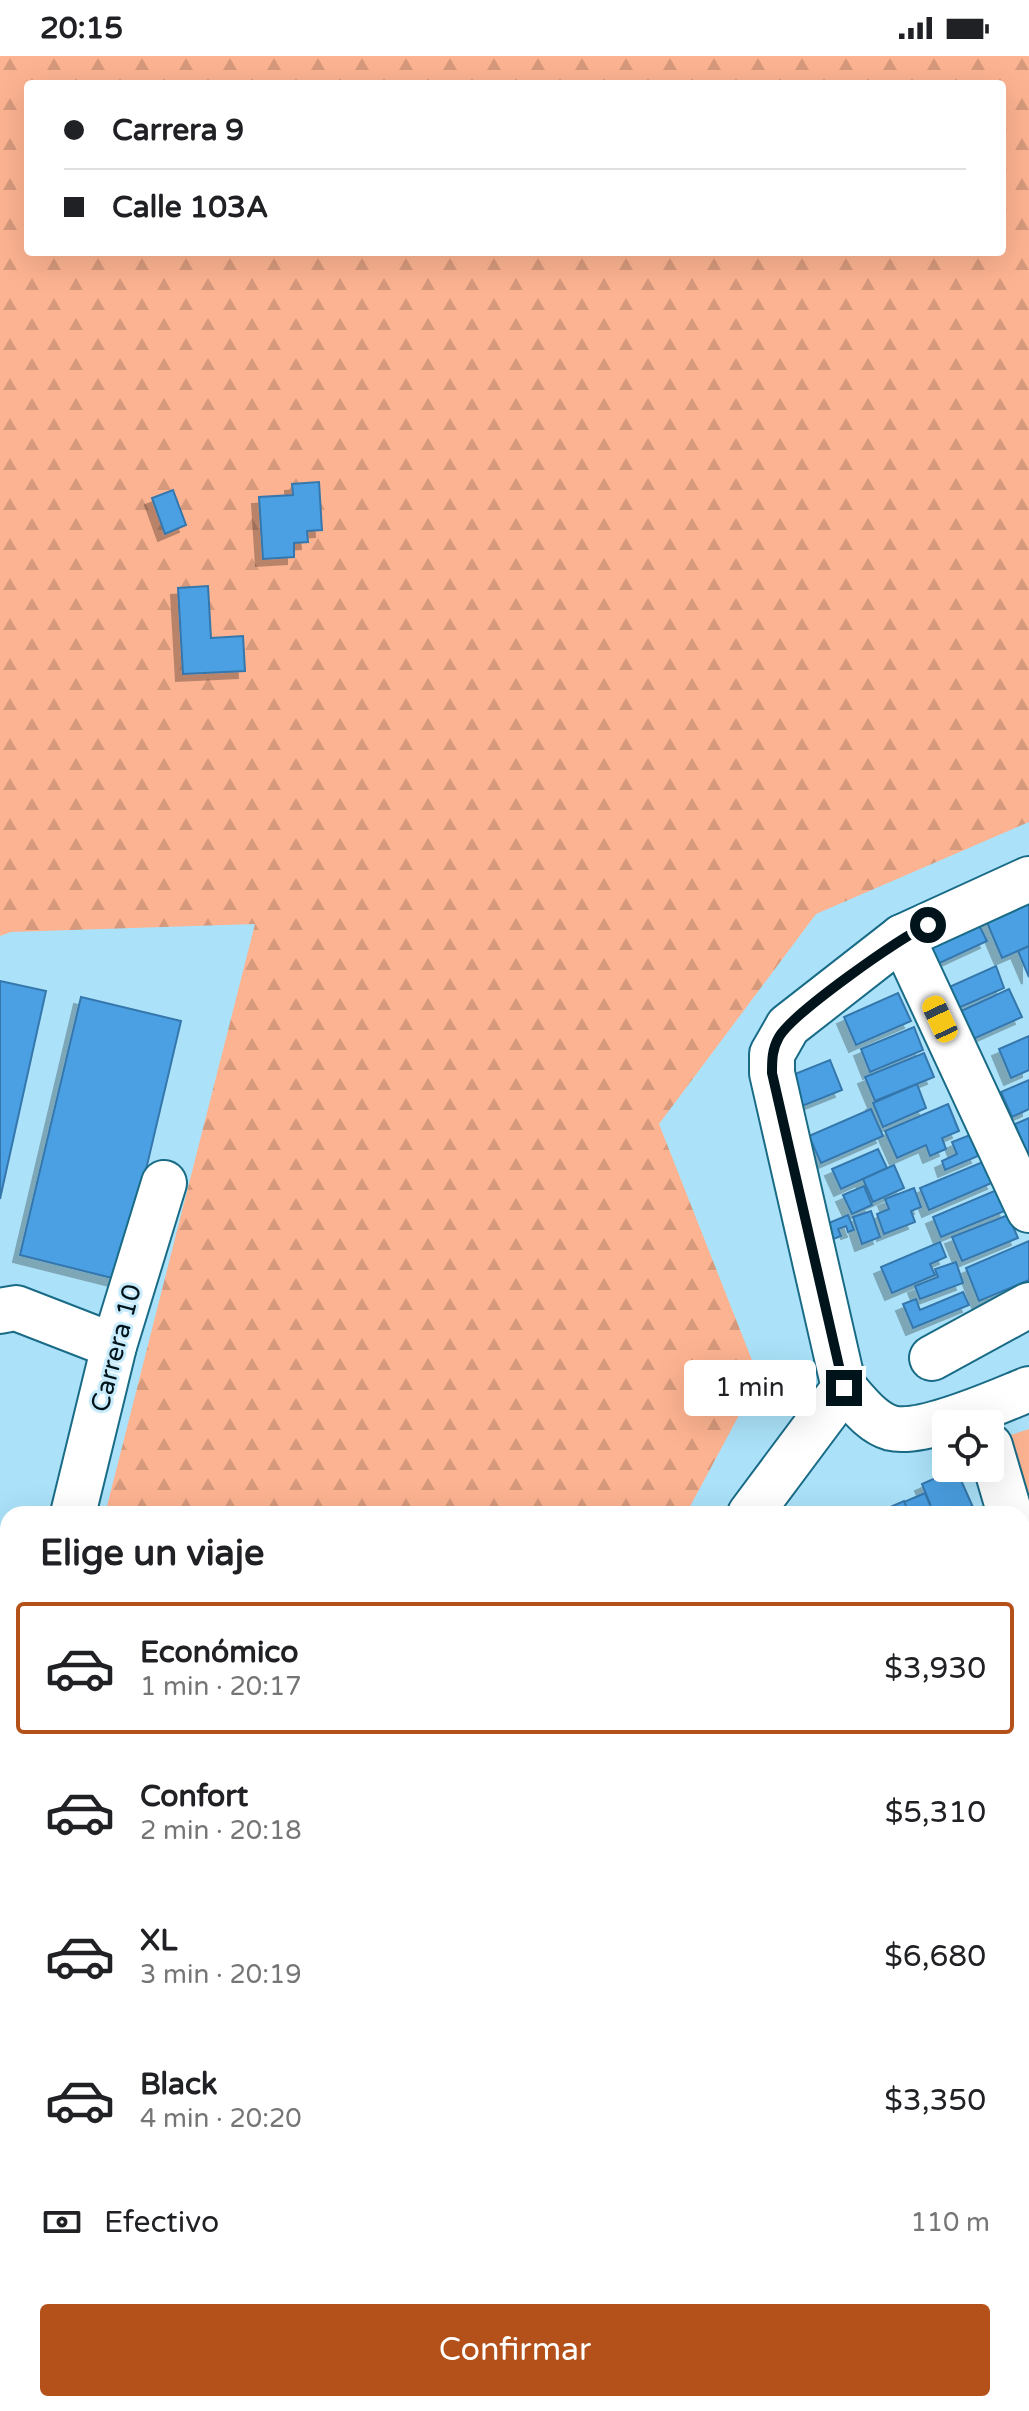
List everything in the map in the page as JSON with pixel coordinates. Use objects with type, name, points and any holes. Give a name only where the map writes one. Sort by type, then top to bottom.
[{"type":"street","points":[[932,1425],[894,1429],[872,1419],[844,1388],[772,1073],[772,1054],[788,1026],[902,937],[1029,879]]},
{"type":"street","points":[[902,937],[1029,1210]]},
{"type":"street","name":"Carrera 10","points":[[75,1506],[114,1346],[164,1183]]},
{"type":"street","points":[[932,1358],[1029,1305]]},
{"type":"street","points":[[0,1311],[16,1308],[114,1346]]},
{"type":"street","points":[[756,1506],[844,1388]]},
{"type":"street","points":[[1003,1410],[1029,1389]]},
{"type":"street","points":[[1001,1482],[1008,1506]]},
{"type":"green space","points":[[0,56],[1029,56],[1029,822],[816,914],[659,1124],[759,1378],[690,1506],[107,1506],[255,924],[11,932],[0,936]]},
{"type":"green space","points":[[1029,1429],[1029,1506],[1028,1506],[1011,1435]]},
{"type":"building","points":[[319,482],[322,530],[307,531],[308,542],[294,543],[294,557],[263,559],[259,497],[293,495],[292,484]]},
{"type":"building","points":[[173,490],[186,525],[165,534],[152,498]]},
{"type":"building","points":[[208,586],[211,638],[243,636],[245,671],[183,674],[178,588]]},
{"type":"building","points":[[1029,902],[1029,946],[1002,958],[986,920]]},
{"type":"building","points":[[975,917],[987,941],[929,968],[918,945]]},
{"type":"building","points":[[1029,946],[1029,977],[1018,951]]},
{"type":"building","points":[[996,966],[1004,988],[956,1009],[947,988]]},
{"type":"building","points":[[0,981],[46,991],[0,1199]]},
{"type":"building","points":[[1009,989],[1022,1017],[971,1040],[959,1012]]},
{"type":"building","points":[[898,993],[911,1021],[856,1045],[844,1017]]},
{"type":"building","points":[[81,997],[181,1021],[120,1280],[20,1255]]},
{"type":"building","points":[[914,1027],[923,1050],[870,1072],[861,1049]]},
{"type":"building","points":[[1029,1036],[1029,1070],[1011,1078],[999,1049]]},
{"type":"building","points":[[924,1053],[934,1077],[875,1101],[865,1077]]},
{"type":"building","points":[[830,1060],[842,1090],[797,1108],[785,1078]]},
{"type":"building","points":[[1029,1080],[1029,1109],[1012,1117],[1001,1092]]},
{"type":"building","points":[[917,1084],[926,1108],[883,1127],[873,1103]]},
{"type":"building","points":[[948,1104],[959,1131],[942,1138],[946,1149],[930,1156],[926,1145],[897,1158],[885,1131]]},
{"type":"building","points":[[871,1109],[883,1136],[821,1163],[809,1136]]},
{"type":"building","points":[[1029,1118],[1029,1159],[1015,1124]]},
{"type":"building","points":[[970,1135],[978,1156],[945,1170],[942,1161],[957,1154],[952,1142]]},
{"type":"building","points":[[878,1149],[887,1168],[841,1189],[832,1169]]},
{"type":"building","points":[[985,1161],[994,1182],[929,1210],[920,1188]]},
{"type":"building","points":[[894,1165],[904,1188],[873,1202],[863,1179]]},
{"type":"building","points":[[864,1186],[872,1205],[852,1214],[843,1195]]},
{"type":"building","points":[[914,1188],[921,1207],[911,1211],[915,1222],[884,1234],[877,1214],[889,1209],[885,1199]]},
{"type":"building","points":[[999,1189],[1007,1210],[941,1237],[933,1217]]},
{"type":"building","points":[[871,1211],[880,1237],[862,1244],[853,1217]]},
{"type":"building","points":[[848,1215],[854,1230],[848,1232],[846,1226],[838,1229],[841,1236],[831,1240],[824,1225]]},
{"type":"building","points":[[1008,1215],[1018,1238],[962,1261],[952,1237]]},
{"type":"building","points":[[1029,1241],[1029,1280],[979,1301],[966,1268]]},
{"type":"building","points":[[940,1242],[946,1257],[930,1264],[935,1275],[892,1293],[881,1267]]},
{"type":"building","points":[[956,1262],[963,1283],[920,1299],[915,1286],[938,1277],[935,1269]]},
{"type":"building","points":[[963,1292],[969,1305],[913,1328],[903,1304],[916,1299],[920,1310]]},
{"type":"building","points":[[932,1480],[932,1482],[962,1482],[972,1506],[931,1506],[922,1484]]},
{"type":"building","points":[[925,1493],[931,1506],[906,1506],[904,1502]]},
{"type":"route","points":[[844,1388],[772,1073],[772,1054],[788,1026],[902,937],[928,925]]}]
